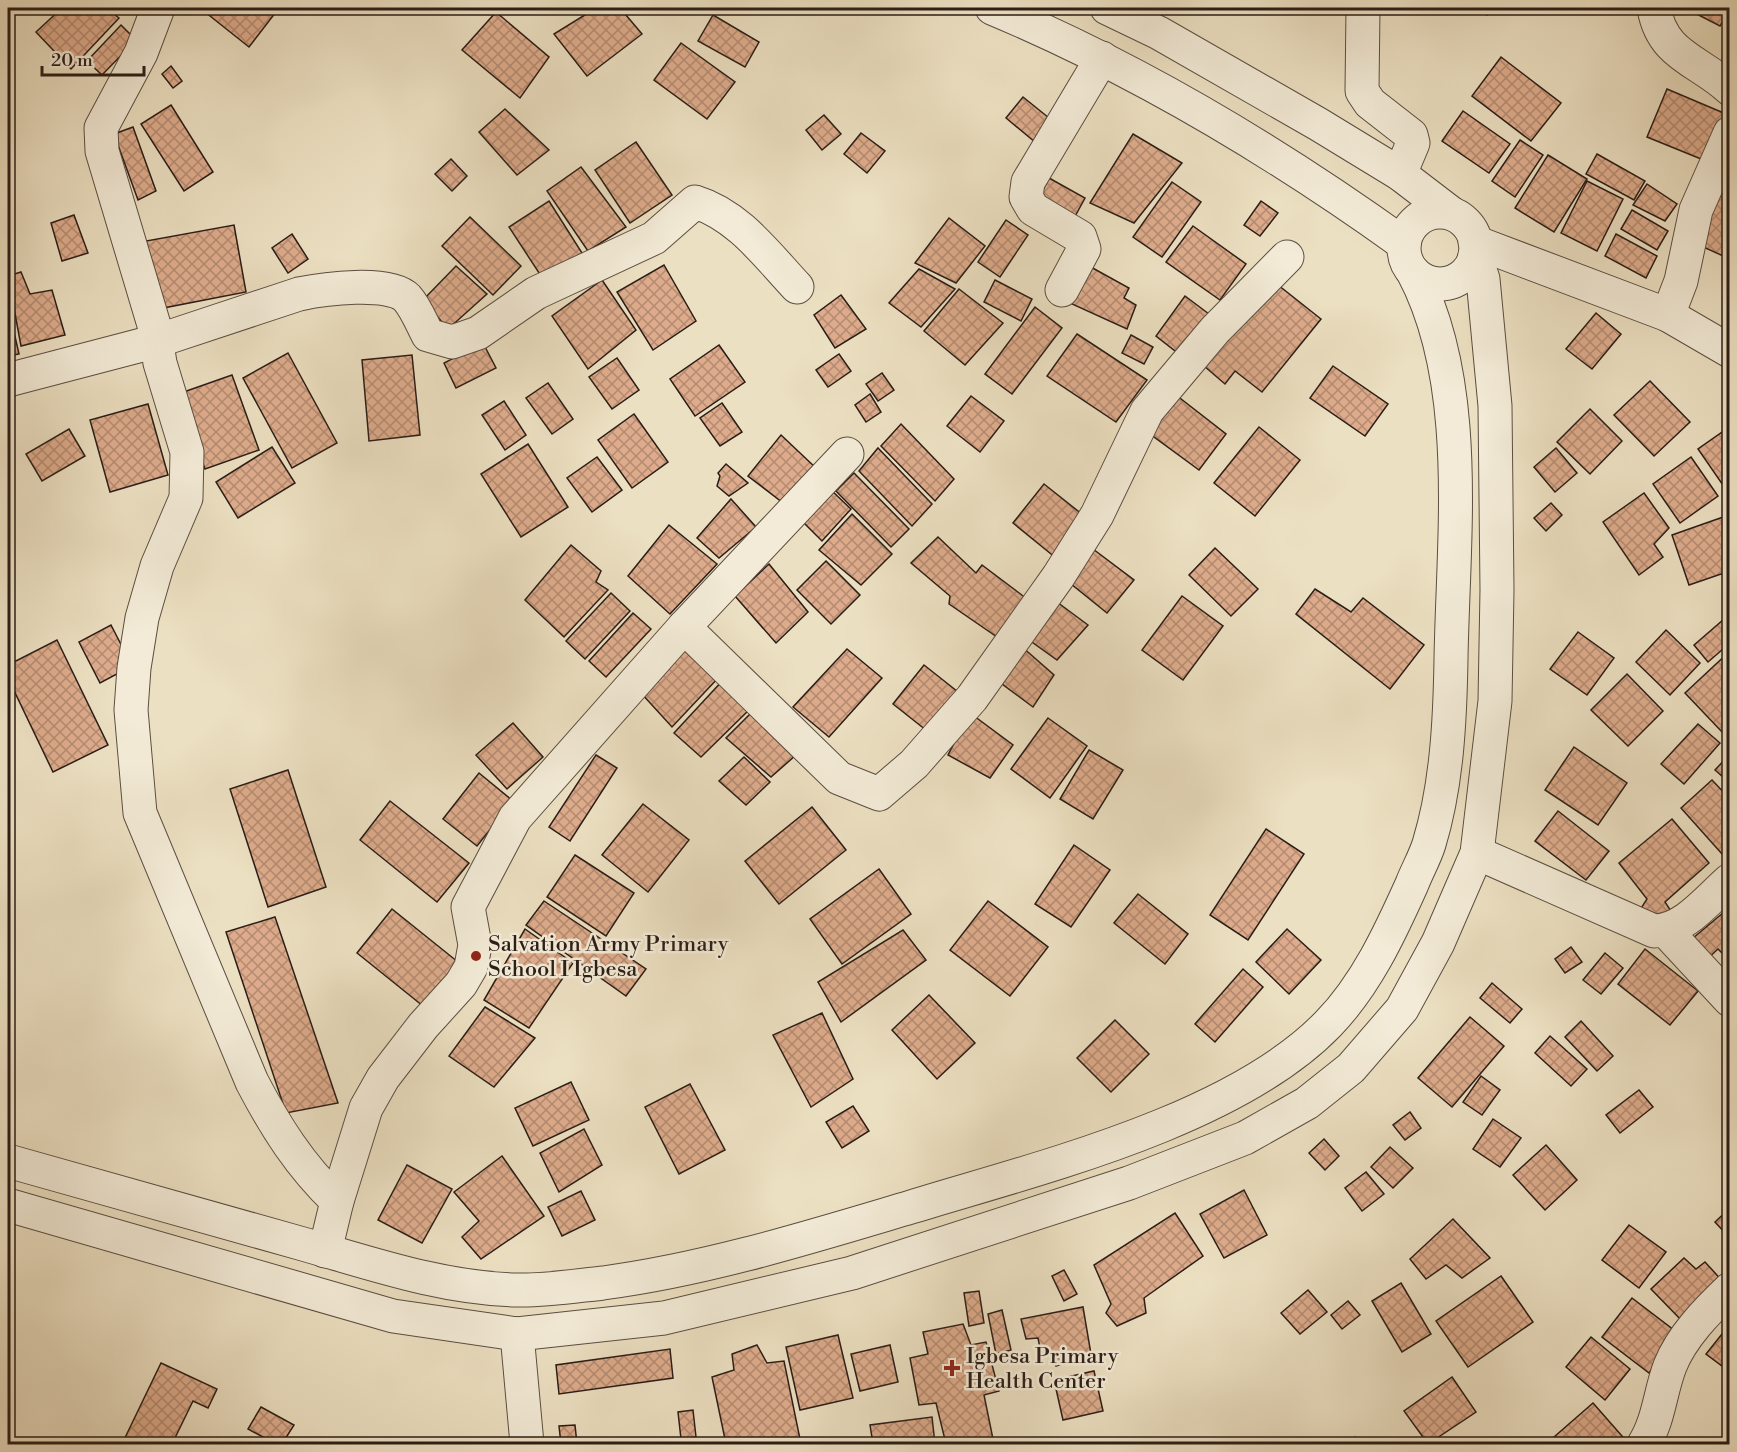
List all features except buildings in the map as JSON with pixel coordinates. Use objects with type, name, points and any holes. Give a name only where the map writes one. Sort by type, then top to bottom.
[{"type":"street","points":[[158,8],[141,53],[101,128],[102,151],[187,452],[186,498],[157,566],[142,618],[134,668],[130,710],[140,813],[252,1082],[273,1122],[293,1152],[337,1201]]},
{"type":"street","points":[[992,8],[1102,58],[1357,208],[1429,282],[1449,283],[1460,277],[1470,267],[1475,249]]},
{"type":"street","points":[[8,1205],[324,1294],[393,1316],[517,1334],[664,1318],[852,1274],[1118,1186],[1245,1138],[1307,1103],[1342,1075],[1402,1009],[1438,943],[1477,853],[1495,701],[1497,590],[1495,406],[1483,279],[1467,225],[1400,174],[1159,33],[1107,8]]},
{"type":"street","points":[[1363,8],[1362,91],[1370,103],[1411,135],[1413,143],[1400,174]]},
{"type":"street","points":[[1654,8],[1664,36],[1675,51],[1730,89]]},
{"type":"street","points":[[1062,290],[1084,249],[1080,237],[1034,209],[1026,197],[1028,182],[1102,58]]},
{"type":"street","points":[[1668,315],[1684,270],[1696,210],[1730,132]]},
{"type":"street","points":[[8,380],[157,341],[299,294],[345,287],[393,291],[406,297],[428,336],[452,342],[478,333],[537,293],[654,238],[695,202],[719,213],[745,231],[797,286]]},
{"type":"street","points":[[8,1161],[403,1275],[517,1290],[650,1276],[845,1227],[1116,1143],[1220,1099],[1302,1047],[1320,1032],[1349,999],[1374,962],[1428,845],[1438,802],[1450,716],[1455,539],[1451,422],[1438,330],[1427,298],[1408,258],[1409,229],[1420,217],[1435,212],[1451,213]]},
{"type":"street","points":[[1475,249],[1668,315],[1726,344]]},
{"type":"street","points":[[684,627],[839,778],[879,794],[914,764],[972,698],[1058,577],[1097,514],[1146,411],[1215,330],[1287,257]]},
{"type":"street","points":[[326,1251],[353,1142],[373,1093],[471,967],[475,945],[468,907],[507,832],[524,806],[684,627],[847,454]]},
{"type":"street","points":[[1477,853],[1642,928],[1666,931],[1678,926],[1730,880]]},
{"type":"street","points":[[1666,931],[1730,1000]]},
{"type":"street","points":[[1644,1444],[1655,1427],[1670,1366],[1678,1349],[1707,1311],[1730,1288]]},
{"type":"street","points":[[517,1334],[526,1444]]},
{"type":"place","name":"Salvation Army Primary School I Igbesa","points":[[476,956]]},
{"type":"place","name":"Igbesa Primary Health Center","points":[[952,1368]]}]
